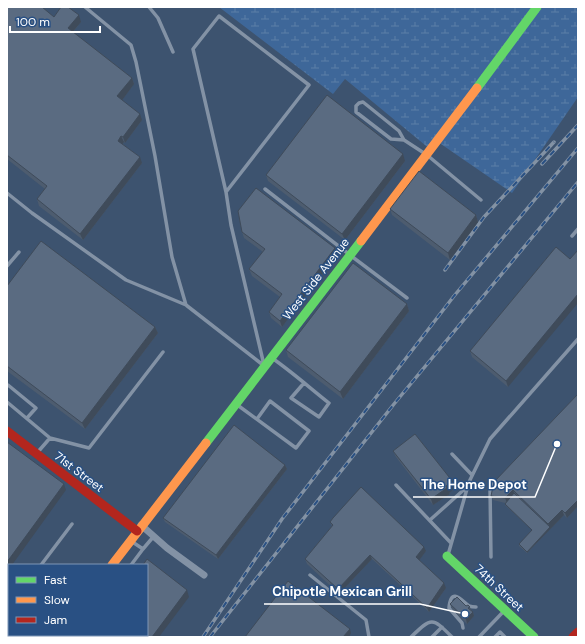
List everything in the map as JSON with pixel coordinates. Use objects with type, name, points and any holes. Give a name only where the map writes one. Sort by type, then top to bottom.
[{"type":"street","name":"West Side Avenue","points":[[113,564],[350,255],[537,7]]},
{"type":"street","name":"71st Street","points":[[7,431],[36,454],[139,528]]},
{"type":"street","points":[[139,528],[154,536],[167,548],[204,575]]},
{"type":"street","name":"74th Street","points":[[447,556],[534,637]]},
{"type":"street","points":[[573,637],[578,632]]},
{"type":"lane","points":[[85,7],[131,45],[136,62],[155,156],[172,257],[186,305]]},
{"type":"lane","points":[[149,7],[160,23],[173,52]]},
{"type":"lane","points":[[226,192],[309,85],[219,16],[193,49],[226,192],[231,225],[264,366]]},
{"type":"lane","points":[[404,140],[400,131],[363,102],[356,106],[356,112],[391,139],[404,140],[426,155],[481,200]]},
{"type":"lane","points":[[265,189],[407,298]]},
{"type":"lane","points":[[7,193],[32,213],[126,280],[186,305],[264,366]]},
{"type":"lane","points":[[572,236],[578,229]]},
{"type":"lane","points":[[7,266],[19,252]]},
{"type":"lane","points":[[447,556],[472,475],[490,439],[578,339]]},
{"type":"lane","points":[[7,402],[50,438],[89,448],[163,352]]},
{"type":"lane","points":[[271,357],[304,382],[329,403],[319,417],[291,398],[304,382]]},
{"type":"lane","points":[[7,386],[8,385],[36,408],[27,418]]},
{"type":"lane","points":[[235,403],[296,448],[309,431],[270,402],[257,419]]},
{"type":"lane","points":[[36,454],[50,438]]},
{"type":"lane","points":[[452,454],[472,475]]},
{"type":"lane","points":[[491,557],[490,487],[501,475]]},
{"type":"lane","points":[[396,484],[451,543]]},
{"type":"lane","points":[[430,520],[468,486]]},
{"type":"lane","points":[[42,564],[72,524]]},
{"type":"lane","points":[[132,564],[154,536]]},
{"type":"lane","points":[[130,540],[143,549]]},
{"type":"lane","points":[[310,576],[366,620],[369,637]]},
{"type":"lane","points":[[463,628],[462,622],[449,608],[450,601],[452,598],[457,596],[470,606],[476,607]]},
{"type":"lane","points":[[479,637],[505,610]]},
{"type":"lane","points":[[411,637],[428,622],[437,622],[452,637]]},
{"type":"lane","points":[[432,637],[442,627]]},
{"type":"lane","points":[[495,637],[502,635]]},
{"type":"green space","points":[[219,7],[578,7],[578,97],[512,193],[438,142],[431,150],[345,79],[333,94]]},
{"type":"building","points":[[7,7],[42,7],[54,17],[61,7],[68,7],[79,15],[68,28],[132,78],[117,96],[140,114],[123,137],[121,136],[118,141],[140,157],[80,234],[37,199],[47,186],[7,155]]},
{"type":"building","points":[[327,95],[403,154],[342,234],[266,175]]},
{"type":"building","points":[[419,171],[476,215],[448,253],[390,209]]},
{"type":"building","points":[[256,188],[335,248],[280,321],[269,312],[282,294],[249,269],[265,249],[242,232],[238,211]]},
{"type":"building","points":[[41,241],[155,327],[82,423],[7,366],[7,286]]},
{"type":"building","points":[[556,247],[570,259],[578,250],[578,294],[506,381],[470,351]]},
{"type":"building","points":[[353,263],[407,304],[340,392],[286,350]]},
{"type":"building","points":[[578,394],[578,500],[565,513],[562,510],[548,524],[513,490],[505,498],[491,496],[494,482]]},
{"type":"building","points":[[234,425],[285,465],[216,555],[163,518]]},
{"type":"building","points":[[415,434],[453,482],[431,499],[393,451]]},
{"type":"building","points":[[7,442],[64,484],[7,562]]},
{"type":"building","points":[[361,487],[424,547],[416,557],[444,583],[427,608],[370,555],[338,589],[305,559],[333,525],[330,522],[333,518]]},
{"type":"building","points":[[514,493],[550,527],[527,552],[519,544],[532,530],[505,504]]},
{"type":"building","points":[[147,559],[187,590],[152,637],[89,637],[148,636],[148,564],[144,564]]},
{"type":"building","points":[[288,581],[350,629],[343,637],[245,637]]},
{"type":"building","points":[[457,597],[466,606],[468,605],[470,607],[468,608],[473,612],[466,619],[450,604]]},
{"type":"railway","points":[[542,164],[578,125]]},
{"type":"railway","points":[[445,270],[484,217],[554,142]]},
{"type":"railway","points":[[203,637],[282,519],[454,296],[578,148]]},
{"type":"railway","points":[[210,637],[394,404],[578,182]]},
{"type":"traffic: fast","points":[[477,88],[537,7]]},
{"type":"traffic: fast","points":[[206,443],[361,241]]},
{"type":"traffic: fast","points":[[447,556],[534,637]]},
{"type":"traffic: slow","points":[[361,241],[477,88]]},
{"type":"traffic: slow","points":[[113,564],[206,443]]},
{"type":"traffic: jam","points":[[7,431],[137,531]]},
{"type":"traffic: jam","points":[[573,637],[578,632]]},
{"type":"place","name":"The Home Depot","points":[[557,444]]},
{"type":"place","name":"Chipotle Mexican Grill","points":[[465,614]]}]
